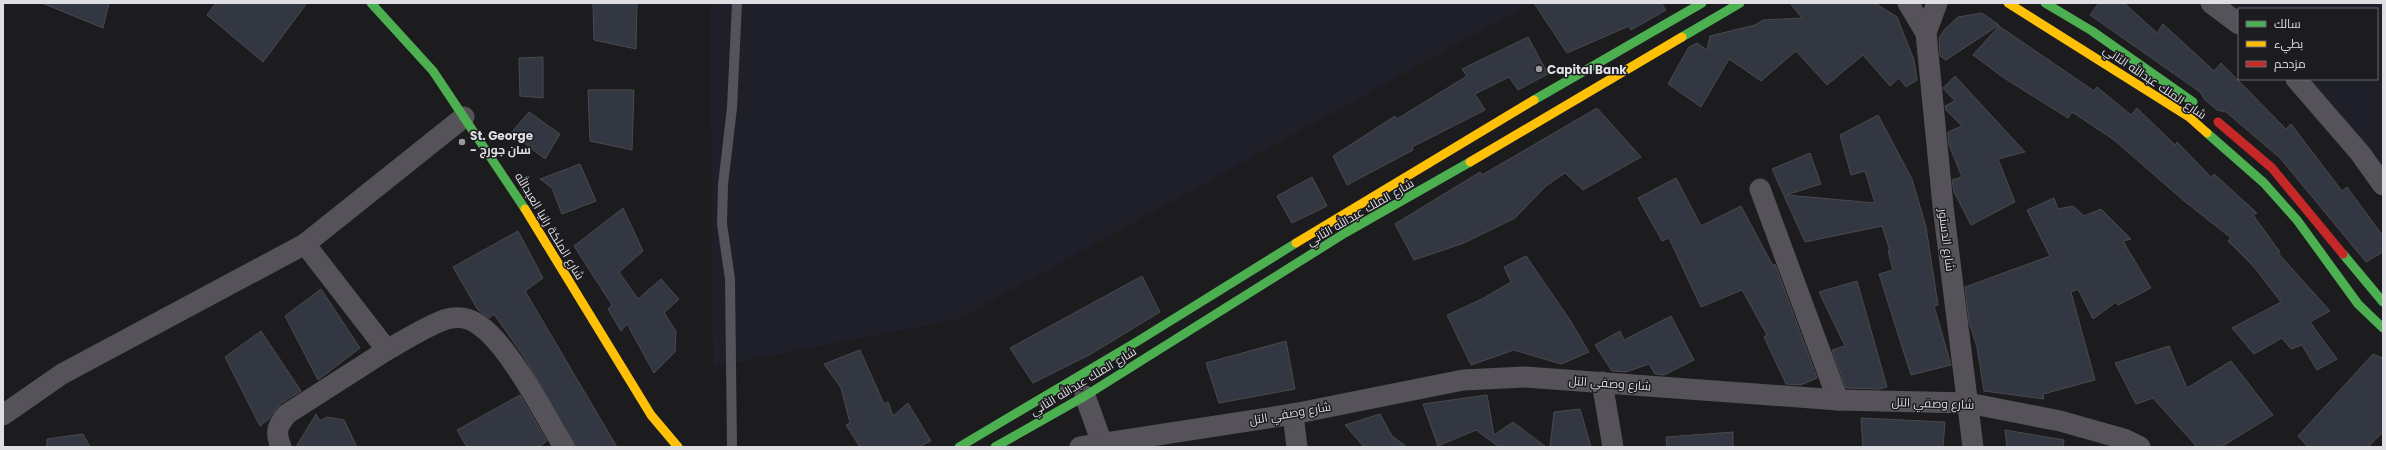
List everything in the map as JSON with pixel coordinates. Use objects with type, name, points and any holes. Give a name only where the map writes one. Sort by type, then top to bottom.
[{"type":"main road","name":"شارع الملكة رانيا العبدالله","points":[[371,3],[434,71],[507,179],[651,415],[678,447]]},
{"type":"main road","name":"شارع الملك عبدالله الثاني","points":[[959,447],[1138,341],[1206,297],[1503,118],[1702,3]]},
{"type":"main road","name":"شارع الملك عبدالله الثاني","points":[[995,447],[1085,396],[1345,233],[1470,162],[1740,3]]},
{"type":"main road","name":"شارع الملك عبدالله الثاني","points":[[2008,3],[2189,117],[2229,151],[2264,183],[2297,220],[2358,304],[2383,328]]},
{"type":"main road","name":"شارع الملك عبدالله الثاني","points":[[2045,3],[2092,31],[2205,112],[2272,168],[2383,302]]},
{"type":"main road","name":"شارع الملكة رانيا العبدالله","points":[[651,415],[659,441]]},
{"type":"street","name":"شارع الدستور","points":[[1908,3],[1926,33]]},
{"type":"street","name":"شارع الدستور","points":[[1937,3],[1926,33],[1942,206],[1968,403],[1972,447]]},
{"type":"street","points":[[2211,3],[2238,23]]},
{"type":"street","points":[[2297,80],[2360,153],[2383,185]]},
{"type":"street","points":[[3,416],[62,374],[305,244],[464,117]]},
{"type":"street","points":[[1760,189],[1838,400]]},
{"type":"street","points":[[305,244],[387,350]]},
{"type":"street","points":[[281,447],[276,429],[287,414],[387,350],[446,319],[469,319],[479,325],[494,339],[512,362],[564,447]]},
{"type":"street","name":"شارع وصفي التل","points":[[1080,447],[1293,414],[1463,380],[1525,377],[1838,400],[1968,403],[2060,421],[2124,439],[2140,447]]},
{"type":"street","points":[[1602,382],[1613,447]]},
{"type":"street","points":[[1085,396],[1102,443]]},
{"type":"street","points":[[1293,414],[1297,447]]},
{"type":"lane","points":[[732,447],[730,279],[722,216],[723,186],[732,108],[737,3]]},
{"type":"shaded area","points":[[710,3],[1532,3],[959,319],[713,367]]},
{"type":"shaded area","points":[[2226,3],[2383,3],[2383,183],[2290,80],[2378,80],[2378,8],[2238,8],[2238,11]]},
{"type":"building","points":[[42,3],[109,3],[103,28]]},
{"type":"building","points":[[216,3],[307,3],[263,62],[207,15]]},
{"type":"building","points":[[593,3],[637,3],[636,49],[594,40]]},
{"type":"building","points":[[1534,3],[1661,3],[1666,10],[1631,30],[1629,26],[1567,53]]},
{"type":"building","points":[[1790,3],[1875,3],[1897,17],[1914,60],[1917,80],[1906,87],[1899,78],[1890,86],[1863,55],[1827,85],[1796,51],[1761,81],[1729,59],[1701,107],[1668,84],[1689,47],[1697,43],[1707,50],[1710,36],[1755,25],[1763,20],[1802,18]]},
{"type":"building","points":[[2099,3],[2124,3],[2157,33],[2163,24],[2214,71],[2221,63],[2286,129],[2291,124],[2342,191],[2347,187],[2383,236],[2383,252],[2366,262],[2280,158],[2226,112],[2217,110],[2205,100],[2200,92],[2090,15]]},
{"type":"building","points":[[1982,13],[1999,25],[1946,60],[1940,56],[1939,38],[1945,29],[1958,17]]},
{"type":"building","points":[[1999,26],[2094,91],[2097,87],[2131,115],[2137,108],[2175,145],[2177,142],[2211,177],[2214,174],[2257,213],[2253,215],[2280,252],[2278,253],[2330,311],[2310,322],[2337,359],[2317,370],[2302,345],[2291,349],[2282,338],[2254,354],[2232,328],[2281,302],[2254,267],[2228,241],[2231,238],[2183,200],[2114,140],[2072,112],[2068,118],[2004,78],[1973,55]]},
{"type":"building","points":[[1528,37],[1548,74],[1518,90],[1509,77],[1475,94],[1485,110],[1412,147],[1413,150],[1347,185],[1333,156],[1395,116],[1397,119],[1467,76],[1462,69]]},
{"type":"building","points":[[543,57],[543,98],[520,96],[519,58]]},
{"type":"building","points":[[1955,76],[2025,152],[1998,159],[2015,202],[1971,225],[1954,192],[1952,180],[1962,177],[1949,145],[1948,132],[1962,126],[1946,110],[1945,106],[1955,101],[1943,88]]},
{"type":"building","points":[[588,90],[634,90],[632,150],[590,141]]},
{"type":"building","points":[[1597,108],[1641,157],[1583,190],[1565,173],[1546,186],[1515,218],[1464,243],[1414,260],[1395,224],[1480,172],[1482,175]]},
{"type":"building","points":[[529,112],[560,134],[545,159],[511,133]]},
{"type":"building","points":[[1878,115],[1912,179],[1926,227],[1938,305],[1934,306],[1951,365],[1911,375],[1879,274],[1893,270],[1888,251],[1890,251],[1882,226],[1805,242],[1772,169],[1810,153],[1821,184],[1786,195],[1875,203],[1865,171],[1851,175],[1840,135]]},
{"type":"building","points":[[580,164],[596,201],[562,214],[552,188],[540,179]]},
{"type":"building","points":[[1312,177],[1327,206],[1292,223],[1277,196]]},
{"type":"building","points":[[1676,178],[1701,226],[1741,206],[1773,266],[1775,264],[1817,378],[1801,385],[1786,384],[1764,337],[1767,335],[1742,290],[1701,307],[1669,238],[1662,241],[1638,198]]},
{"type":"building","points":[[2054,198],[2058,209],[2073,206],[2084,216],[2101,209],[2131,239],[2123,241],[2151,288],[2118,305],[2116,302],[2093,319],[2078,289],[2071,292],[2095,380],[2043,394],[2044,399],[1984,391],[1977,347],[1969,322],[1965,287],[2050,256],[2027,210]]},
{"type":"building","points":[[623,208],[643,251],[619,272],[638,299],[661,279],[679,299],[664,313],[676,331],[675,352],[654,373],[627,324],[621,331],[608,309],[612,305],[574,246]]},
{"type":"building","points":[[518,231],[543,278],[525,291],[617,447],[576,447],[524,357],[494,314],[489,318],[478,310],[453,267]]},
{"type":"building","points":[[1526,256],[1570,320],[1589,352],[1561,364],[1514,350],[1471,365],[1447,315],[1482,299],[1511,282],[1504,267]]},
{"type":"building","points":[[1142,276],[1160,312],[1091,354],[1033,383],[1010,348]]},
{"type":"building","points":[[1857,281],[1887,387],[1879,389],[1846,388],[1832,350],[1845,346],[1819,292]]},
{"type":"building","points":[[321,289],[360,348],[318,380],[285,316]]},
{"type":"building","points":[[1671,316],[1694,360],[1664,375],[1655,374],[1649,364],[1626,372],[1612,371],[1595,345],[1620,331],[1624,340]]},
{"type":"building","points":[[261,331],[301,391],[280,404],[269,419],[260,426],[225,357]]},
{"type":"building","points":[[1286,341],[1295,389],[1219,403],[1206,363]]},
{"type":"building","points":[[2169,346],[2187,388],[2231,361],[2273,415],[2221,447],[2197,447],[2153,398],[2136,404],[2115,363]]},
{"type":"building","points":[[860,350],[884,404],[888,402],[893,416],[908,403],[931,441],[919,447],[860,447],[846,425],[850,423],[841,388],[824,364]]},
{"type":"building","points":[[2373,354],[2383,358],[2383,432],[2368,447],[2308,447],[2298,436]]},
{"type":"building","points":[[520,395],[547,441],[539,447],[467,447],[457,430]]},
{"type":"building","points":[[1487,395],[1494,435],[1513,422],[1546,447],[1499,447],[1476,430],[1438,446],[1423,404]]},
{"type":"building","points":[[1580,409],[1591,447],[1550,447],[1554,412]]},
{"type":"building","points":[[316,414],[320,421],[327,417],[344,420],[357,447],[296,447]]},
{"type":"building","points":[[1380,414],[1392,436],[1407,447],[1364,447],[1345,425]]},
{"type":"building","points":[[1861,418],[1945,422],[1943,447],[1863,447]]},
{"type":"building","points":[[2005,430],[2064,440],[2063,447],[2007,447]]},
{"type":"building","points":[[1733,432],[1733,447],[1667,447],[1666,437]]},
{"type":"building","points":[[83,434],[90,447],[47,447],[47,439]]},
{"type":"traffic: fast","points":[[371,3],[433,71],[525,209]]},
{"type":"traffic: fast","points":[[1534,100],[1702,3]]},
{"type":"traffic: fast","points":[[1682,37],[1740,3]]},
{"type":"traffic: fast","points":[[2045,3],[2092,31],[2193,102]]},
{"type":"traffic: fast","points":[[2207,133],[2264,183],[2297,220],[2358,304],[2383,328]]},
{"type":"traffic: fast","points":[[995,447],[1085,396],[1345,233],[1470,162]]},
{"type":"traffic: fast","points":[[959,447],[1138,341],[1296,243]]},
{"type":"traffic: fast","points":[[2343,254],[2383,302]]},
{"type":"traffic: slow","points":[[2008,3],[2189,117],[2207,133]]},
{"type":"traffic: slow","points":[[1470,162],[1682,37]]},
{"type":"traffic: slow","points":[[1296,243],[1534,100]]},
{"type":"traffic: slow","points":[[525,209],[651,415],[678,447]]},
{"type":"traffic: jam","points":[[2218,122],[2272,168],[2343,254]]},
{"type":"place","name":"Capital Bank","points":[[1539,69]]},
{"type":"place","name":"St. George - سان جورج","points":[[462,142]]}]
